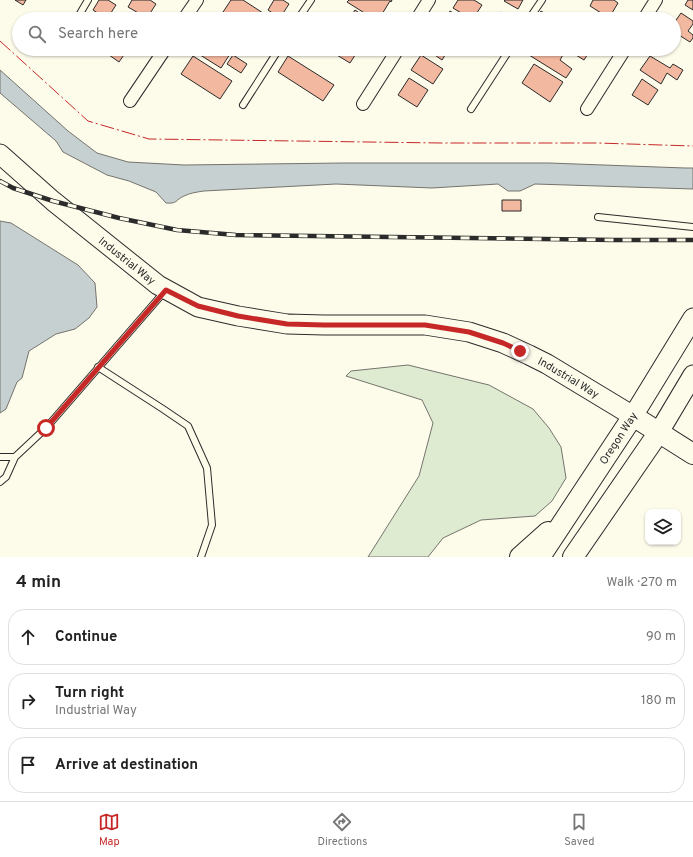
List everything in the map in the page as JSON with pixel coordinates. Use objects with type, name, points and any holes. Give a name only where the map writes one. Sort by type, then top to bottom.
[{"type":"highway","name":"Industrial Way","points":[[633,416],[693,454]]},
{"type":"highway","name":"Oregon Way","points":[[540,557],[633,416]]},
{"type":"highway","points":[[573,557],[659,432]]},
{"type":"highway","points":[[520,557],[568,515]]},
{"type":"main road","name":"Industrial Way","points":[[0,154],[53,201],[158,285],[198,306],[238,316],[287,324],[425,325],[469,332],[503,343],[547,364],[633,416]]},
{"type":"main road","name":"Oregon Way","points":[[633,416],[693,318]]},
{"type":"main road","points":[[659,432],[693,375]]},
{"type":"street","points":[[189,12],[197,0]]},
{"type":"street","points":[[421,12],[429,0]]},
{"type":"street","points":[[648,12],[656,0]]},
{"type":"street","points":[[130,101],[159,56]]},
{"type":"street","points":[[364,104],[394,56]]},
{"type":"street","points":[[587,109],[621,56]]},
{"type":"lane","points":[[81,12],[88,0]]},
{"type":"lane","points":[[303,12],[311,0]]},
{"type":"lane","points":[[534,12],[542,0]]},
{"type":"lane","points":[[243,104],[274,56]]},
{"type":"lane","points":[[471,109],[505,56]]},
{"type":"lane","points":[[598,217],[693,227]]},
{"type":"lane","points":[[0,482],[6,477],[15,457],[46,428],[166,290]]},
{"type":"lane","points":[[98,367],[188,426],[206,468],[212,525],[201,557]]},
{"type":"lane","points":[[0,457],[15,457]]},
{"type":"green space","points":[[408,365],[489,385],[533,409],[549,428],[561,447],[566,478],[552,501],[535,516],[481,520],[443,538],[428,557],[368,557],[419,476],[433,423],[422,400],[346,376],[351,371]]},
{"type":"shaded area","points":[[0,70],[68,131],[97,153],[128,162],[184,165],[549,163],[693,168],[693,189],[535,184],[520,191],[508,191],[498,184],[432,188],[336,184],[204,191],[186,195],[175,202],[166,203],[156,192],[129,181],[107,175],[63,152],[56,141],[0,93]]},
{"type":"shaded area","points":[[0,221],[11,223],[78,265],[95,283],[97,307],[89,318],[75,329],[56,334],[29,351],[22,378],[17,382],[6,409],[0,413]]},
{"type":"building","points":[[15,0],[26,0],[23,5]]},
{"type":"building","points":[[99,0],[108,0],[116,5],[112,12],[96,12],[93,10]]},
{"type":"building","points":[[132,0],[150,0],[156,4],[151,12],[137,12],[128,7]]},
{"type":"building","points":[[231,0],[243,0],[261,12],[223,12]]},
{"type":"building","points":[[274,0],[283,0],[289,4],[284,12],[271,12],[268,10]]},
{"type":"building","points":[[349,0],[392,0],[383,12],[363,12],[347,2]]},
{"type":"building","points":[[458,0],[474,0],[482,5],[478,12],[460,12],[453,8]]},
{"type":"building","points":[[523,0],[518,9],[504,1]]},
{"type":"building","points":[[593,0],[614,0],[618,3],[613,12],[600,12],[590,6]]},
{"type":"building","points":[[688,0],[693,0],[693,10],[685,5]]},
{"type":"building","points":[[681,13],[693,21],[693,24],[688,31],[693,35],[690,42],[681,36]]},
{"type":"building","points":[[110,56],[123,56],[119,62]]},
{"type":"building","points":[[193,56],[232,81],[220,99],[181,74]]},
{"type":"building","points":[[202,56],[229,56],[221,68]]},
{"type":"building","points":[[232,56],[235,56],[247,64],[241,73],[227,64]]},
{"type":"building","points":[[288,56],[334,85],[323,101],[278,72]]},
{"type":"building","points":[[338,56],[354,56],[350,63]]},
{"type":"building","points":[[420,56],[443,69],[433,84],[411,70]]},
{"type":"building","points":[[436,56],[445,56],[442,60]]},
{"type":"building","points":[[531,56],[562,56],[560,60],[572,69],[566,78]]},
{"type":"building","points":[[577,56],[587,56],[584,60]]},
{"type":"building","points":[[650,56],[670,68],[673,64],[683,70],[677,80],[667,73],[661,84],[640,70]]},
{"type":"building","points":[[534,64],[563,82],[550,102],[522,83]]},
{"type":"building","points":[[409,78],[428,90],[417,107],[398,95]]},
{"type":"building","points":[[642,79],[658,90],[648,105],[632,95]]},
{"type":"building","points":[[502,200],[521,200],[521,211],[502,211]]},
{"type":"railway","points":[[0,181],[13,188],[53,201],[119,218],[177,230],[236,235],[693,240]]},
{"type":"power","points":[[0,41],[12,52]]},
{"type":"power","points":[[16,56],[88,121],[149,139],[441,143],[597,143],[693,146]]},
{"type":"route","points":[[46,428],[166,290],[198,306],[238,316],[287,324],[425,325],[469,332],[503,343],[520,351]]}]
